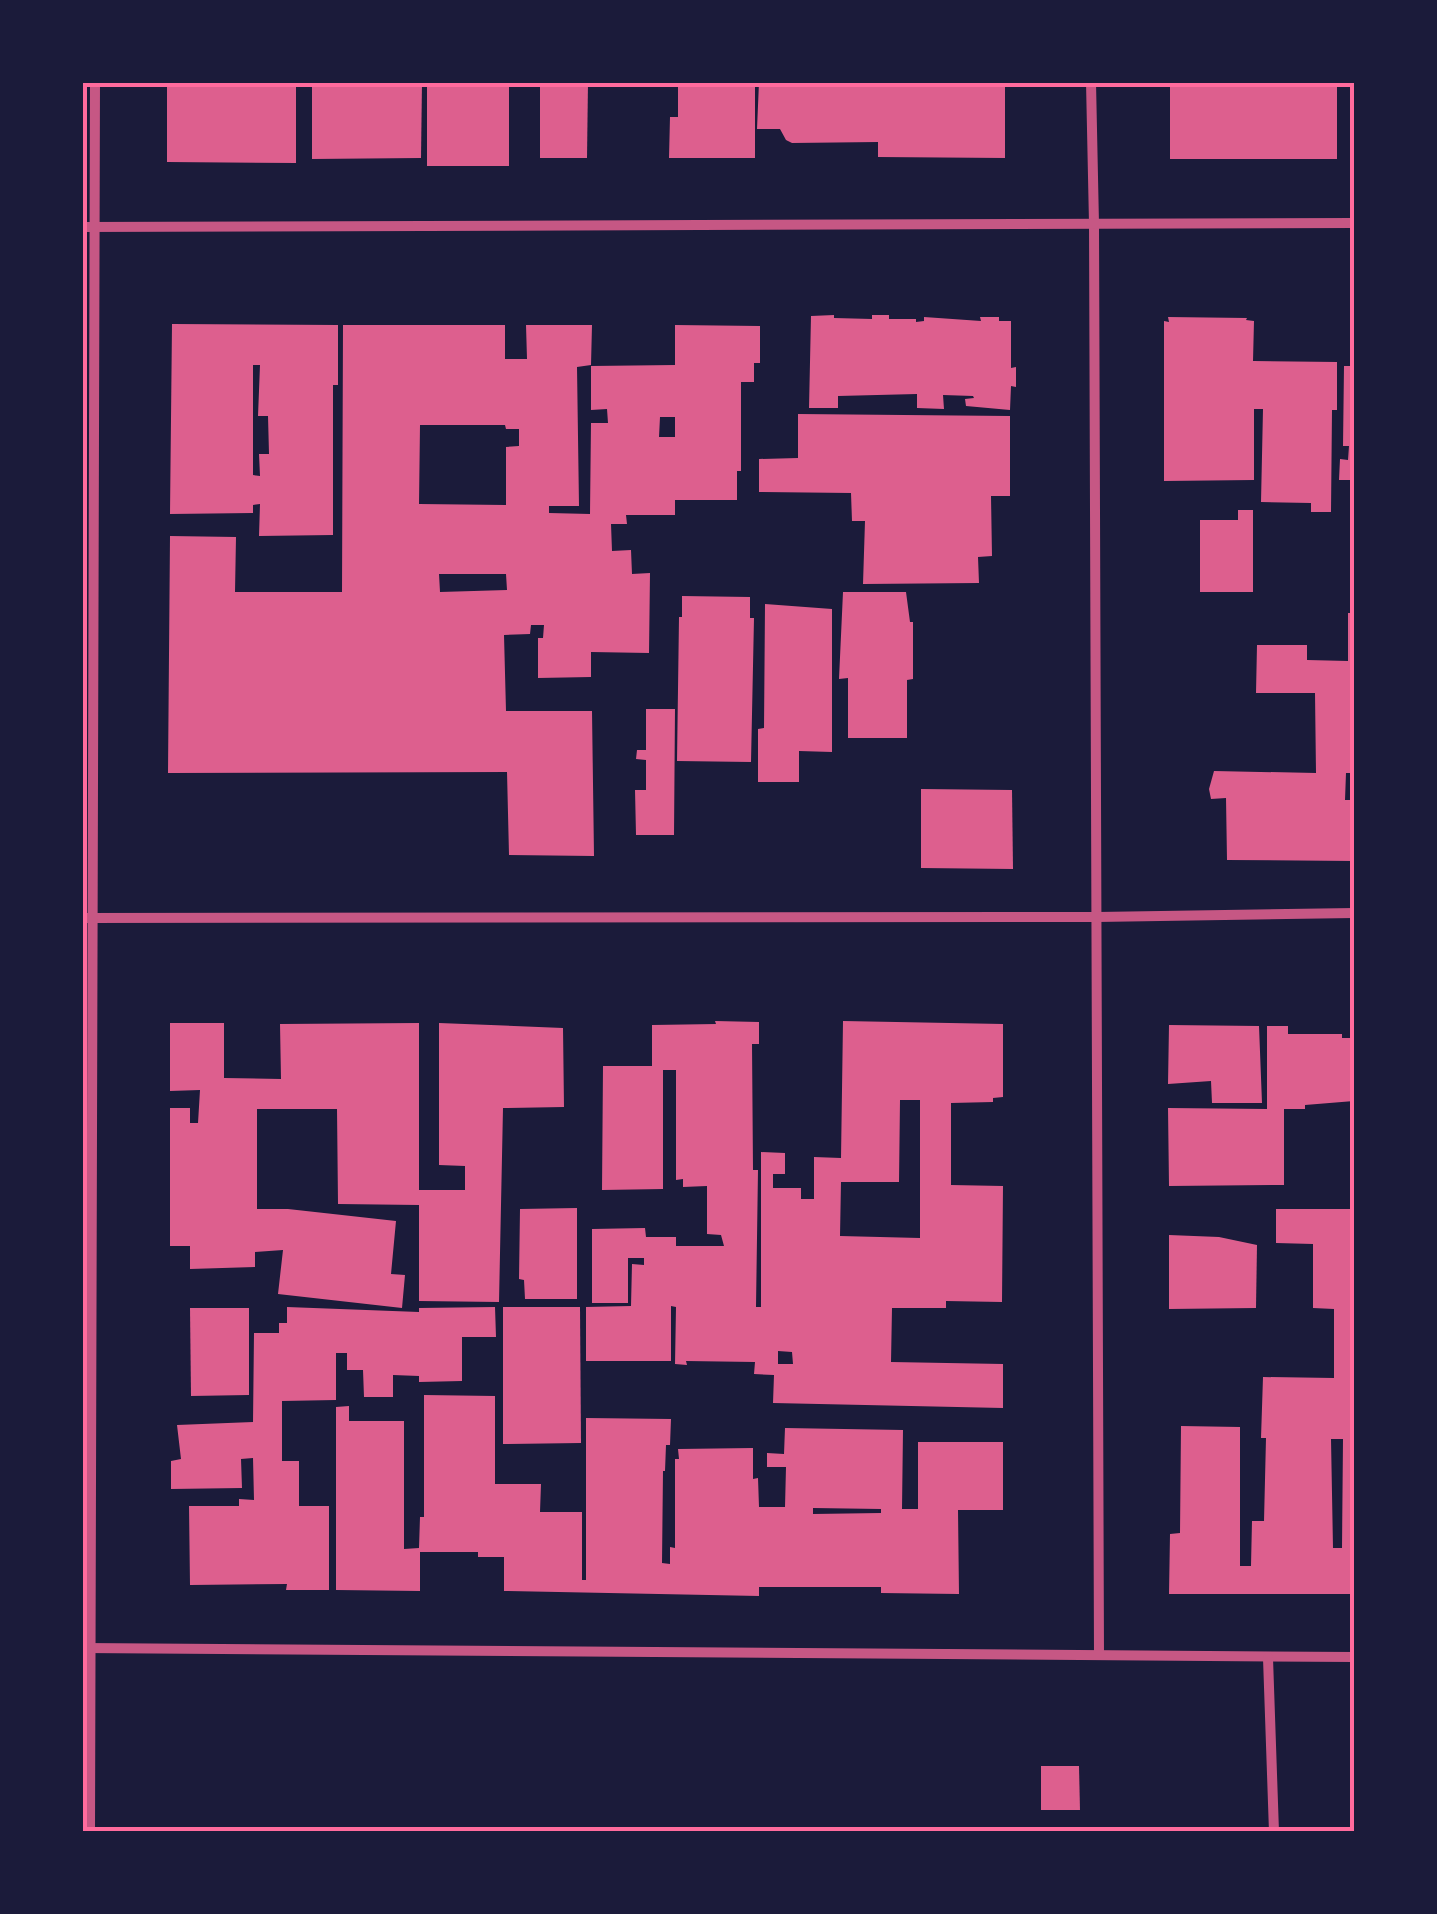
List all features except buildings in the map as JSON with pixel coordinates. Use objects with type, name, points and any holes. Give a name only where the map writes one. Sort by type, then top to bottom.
[{"type":"street","points":[[90,1832],[89,227],[95,82]]},
{"type":"street","points":[[1091,82],[1099,1656]]},
{"type":"street","points":[[89,227],[1354,223]]},
{"type":"street","points":[[88,918],[1354,914]]},
{"type":"street","points":[[87,1648],[1354,1656]]},
{"type":"street","points":[[1268,1658],[1274,1832]]}]
